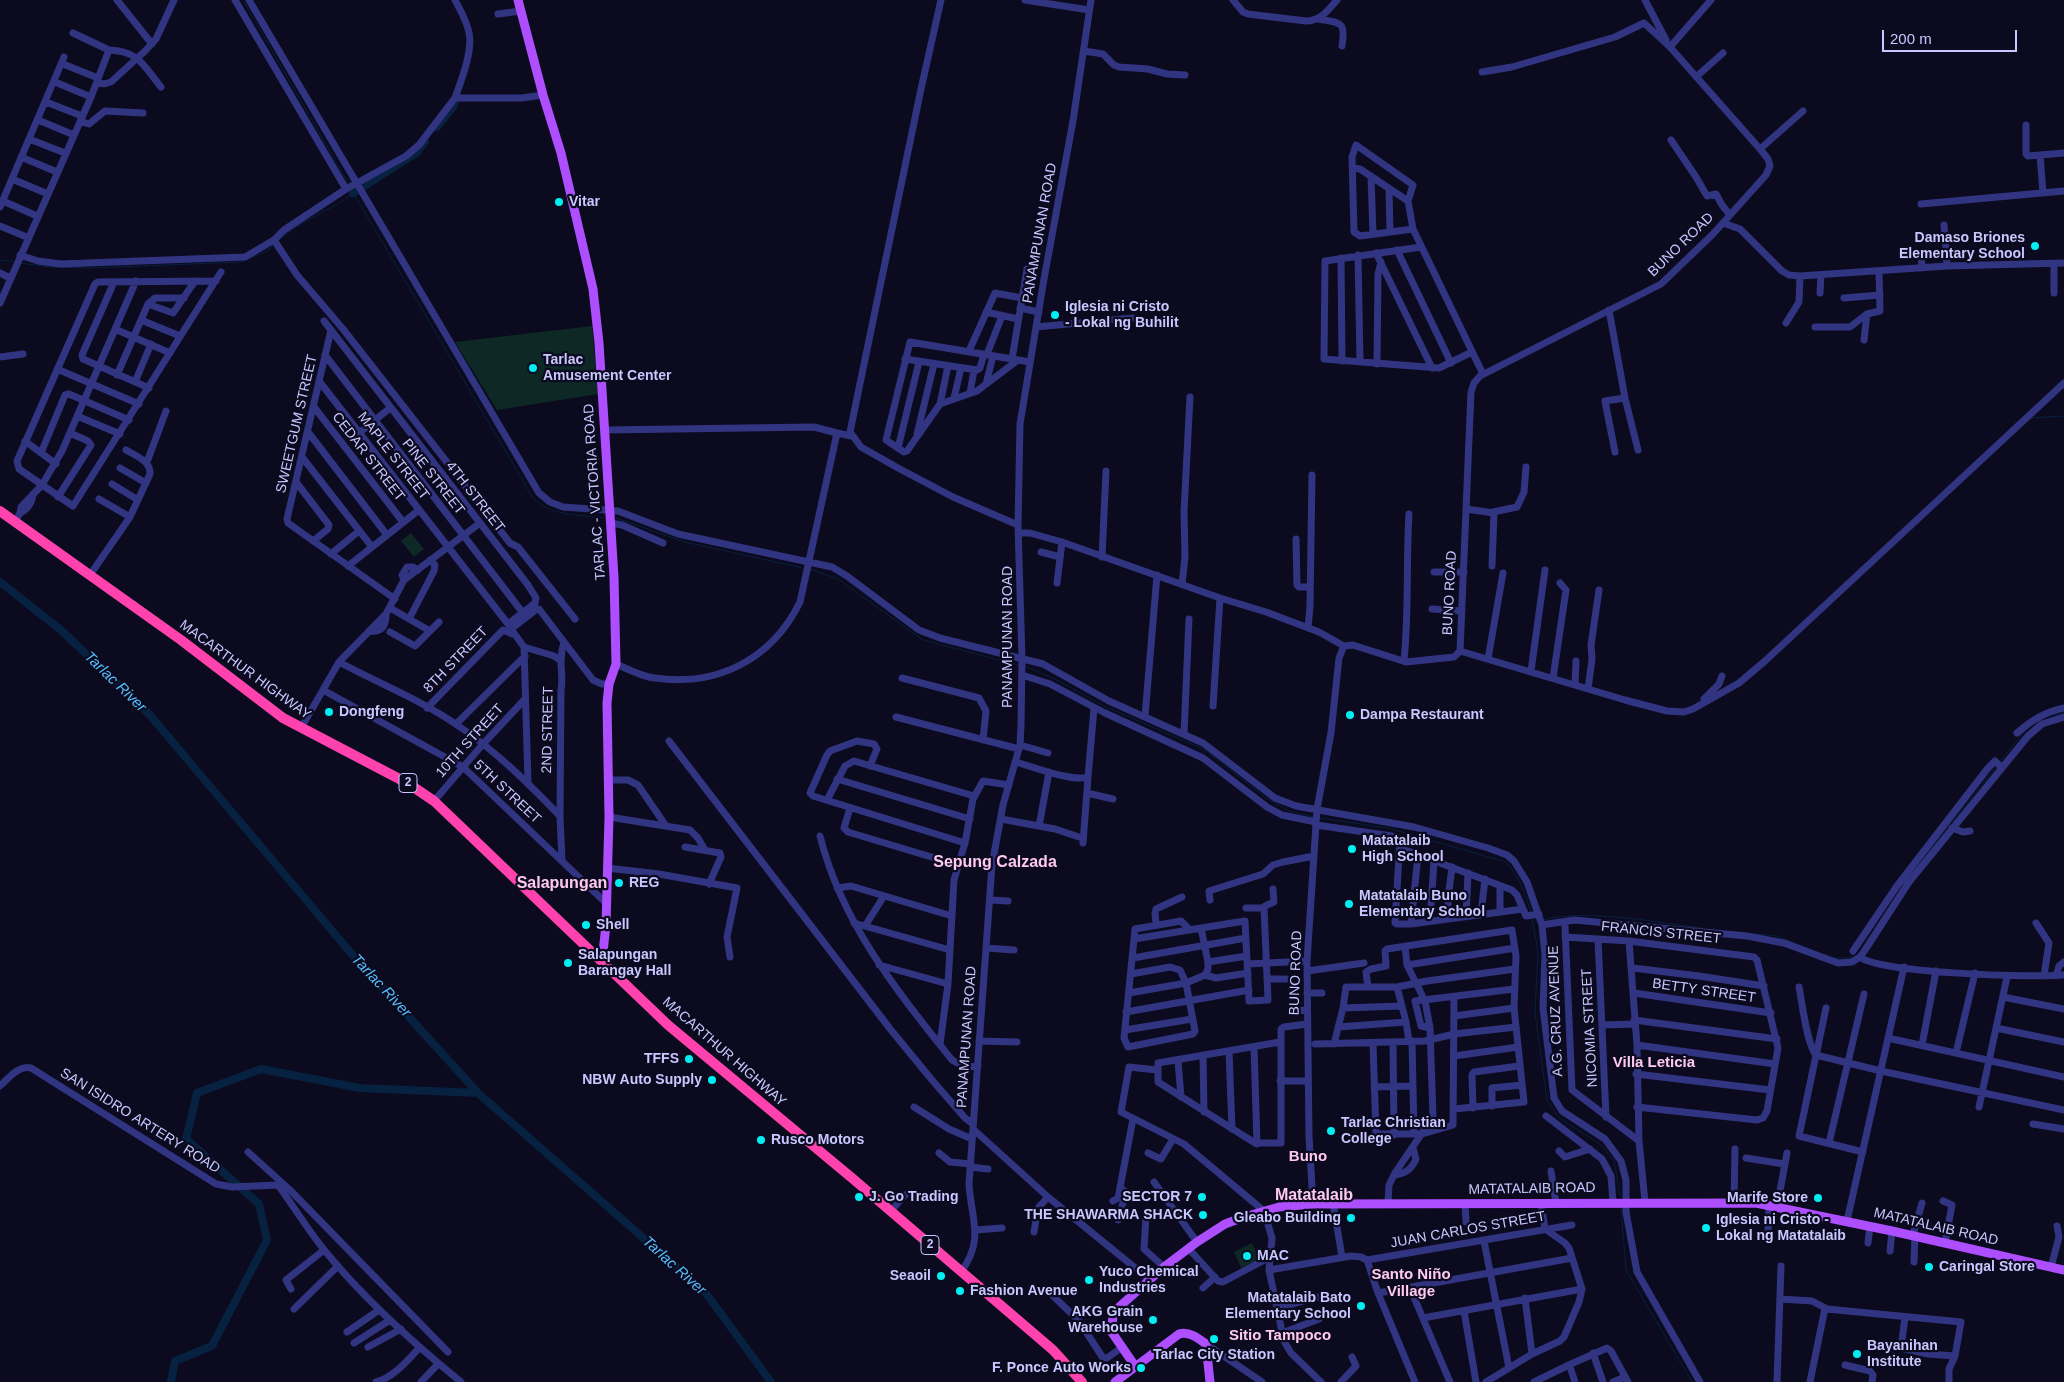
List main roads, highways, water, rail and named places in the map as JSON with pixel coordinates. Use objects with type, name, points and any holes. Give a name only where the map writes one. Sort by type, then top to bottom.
[{"type":"highway","name":"MACARTHUR HIGHWAY","points":[[0,511],[300,728],[409,784],[434,801],[668,1025],[891,1211],[1053,1350],[1082,1382]]},
{"type":"main road","name":"TARLAC - VICTORIA ROAD","points":[[518,0],[543,95],[561,153],[592,289],[599,343],[614,577],[616,664],[609,684],[607,703],[607,904],[602,961]]},
{"type":"main road","name":"MATATALAIB ROAD","points":[[1135,1366],[1110,1331],[1113,1317],[1127,1300],[1188,1248],[1225,1224],[1264,1211],[1294,1205],[1437,1202],[1464,1204],[1734,1202],[1773,1206],[1847,1221],[2064,1270]]},
{"type":"main road","points":[[1115,1382],[1181,1333],[1192,1334],[1206,1344],[1210,1382]]},
{"type":"waterway","points":[[243,0],[349,185]]},
{"type":"waterway","points":[[437,127],[453,107],[457,97]]},
{"type":"waterway","points":[[353,193],[416,153],[425,142]]},
{"type":"waterway","points":[[351,189],[533,498],[540,504],[557,511],[603,518]]},
{"type":"waterway","points":[[279,240],[296,227],[335,206],[353,193]]},
{"type":"waterway","points":[[20,263],[50,267],[89,268],[241,262],[265,252],[274,245]]},
{"type":"waterway","points":[[0,260],[14,262]]},
{"type":"waterway","points":[[2030,418],[2064,416]]},
{"type":"waterway","points":[[616,518],[685,542],[803,568]]},
{"type":"waterway","points":[[810,569],[838,579],[923,640],[1019,665]]},
{"type":"waterway","name":"Tarlac River","points":[[0,582],[62,631],[149,714],[350,952],[478,1093],[705,1292],[771,1382]]},
{"type":"waterway","points":[[1025,666],[1059,681],[1102,705],[1205,750],[1265,797],[1287,810],[1313,817]]},
{"type":"waterway","points":[[2052,715],[2064,713]]},
{"type":"waterway","points":[[2000,762],[2026,730]]},
{"type":"waterway","points":[[1928,852],[1996,767]]},
{"type":"waterway","points":[[1320,818],[1388,828],[1506,862],[1518,879],[1531,913]]},
{"type":"waterway","points":[[1544,920],[1579,915],[1600,916],[1702,928]]},
{"type":"waterway","points":[[1532,919],[1538,952],[1535,1013],[1547,1100],[1559,1118],[1600,1144],[1614,1160],[1620,1195]]},
{"type":"waterway","points":[[1857,951],[1874,926]]},
{"type":"waterway","points":[[1754,934],[1777,936],[1810,949]]},
{"type":"waterway","points":[[1834,958],[1850,958],[1854,954]]},
{"type":"waterway","points":[[171,1382],[175,1361],[212,1346],[267,1240],[259,1204],[186,1139],[197,1093],[261,1069],[360,1088],[478,1093]]},
{"type":"waterway","points":[[1621,1208],[1626,1270],[1692,1382]]},
{"type":"place","name":"Vitar","points":[[559,202]]},
{"type":"place","name":"Damaso Briones Elementary School","points":[[2035,246]]},
{"type":"place","name":"Iglesia ni Cristo - Lokal ng Buhilit","points":[[1055,315]]},
{"type":"place","name":"Tarlac Amusement Center","points":[[533,368]]},
{"type":"place","name":"Dongfeng","points":[[329,712]]},
{"type":"place","name":"Dampa Restaurant","points":[[1350,715]]},
{"type":"place","name":"Matatalaib High School","points":[[1352,849]]},
{"type":"place","name":"REG","points":[[619,883]]},
{"type":"place","name":"Matatalaib Buno Elementary School","points":[[1349,904]]},
{"type":"place","name":"Shell","points":[[586,925]]},
{"type":"place","name":"Salapungan Barangay Hall","points":[[568,963]]},
{"type":"place","name":"TFFS","points":[[689,1059]]},
{"type":"place","name":"NBW Auto Supply","points":[[712,1080]]},
{"type":"place","name":"Tarlac Christian College","points":[[1331,1131]]},
{"type":"place","name":"Rusco Motors","points":[[761,1140]]},
{"type":"place","name":"J. Go Trading","points":[[859,1197]]},
{"type":"place","name":"SECTOR 7","points":[[1202,1197]]},
{"type":"place","name":"Marife Store","points":[[1818,1198]]},
{"type":"place","name":"THE SHAWARMA SHACK","points":[[1203,1215]]},
{"type":"place","name":"Gleabo Building","points":[[1351,1218]]},
{"type":"place","name":"Iglesia ni Cristo - Lokal ng Matatalaib","points":[[1706,1228]]},
{"type":"place","name":"MAC","points":[[1247,1256]]},
{"type":"place","name":"Caringal Store","points":[[1929,1267]]},
{"type":"place","name":"Seaoil","points":[[941,1276]]},
{"type":"place","name":"Yuco Chemical Industries","points":[[1089,1280]]},
{"type":"place","name":"Fashion Avenue","points":[[960,1291]]},
{"type":"place","name":"Matatalaib Bato Elementary School","points":[[1361,1306]]},
{"type":"place","name":"AKG Grain Warehouse","points":[[1153,1320]]},
{"type":"place","name":"Tarlac City Station","points":[[1214,1339]]},
{"type":"place","name":"Bayanihan Institute","points":[[1857,1354]]},
{"type":"place","name":"F. Ponce Auto Works","points":[[1141,1368]]},
{"type":"district","name":"Sepung Calzada","points":[[995,863]]},
{"type":"district","name":"Salapungan","points":[[562,884]]},
{"type":"district","name":"Villa Leticia","points":[[1654,1063]]},
{"type":"district","name":"Buno","points":[[1308,1157]]},
{"type":"district","name":"Matatalaib","points":[[1314,1196]]},
{"type":"district","name":"Santo Niño Village","points":[[1411,1284]]},
{"type":"district","name":"Sitio Tampoco","points":[[1280,1336]]}]
